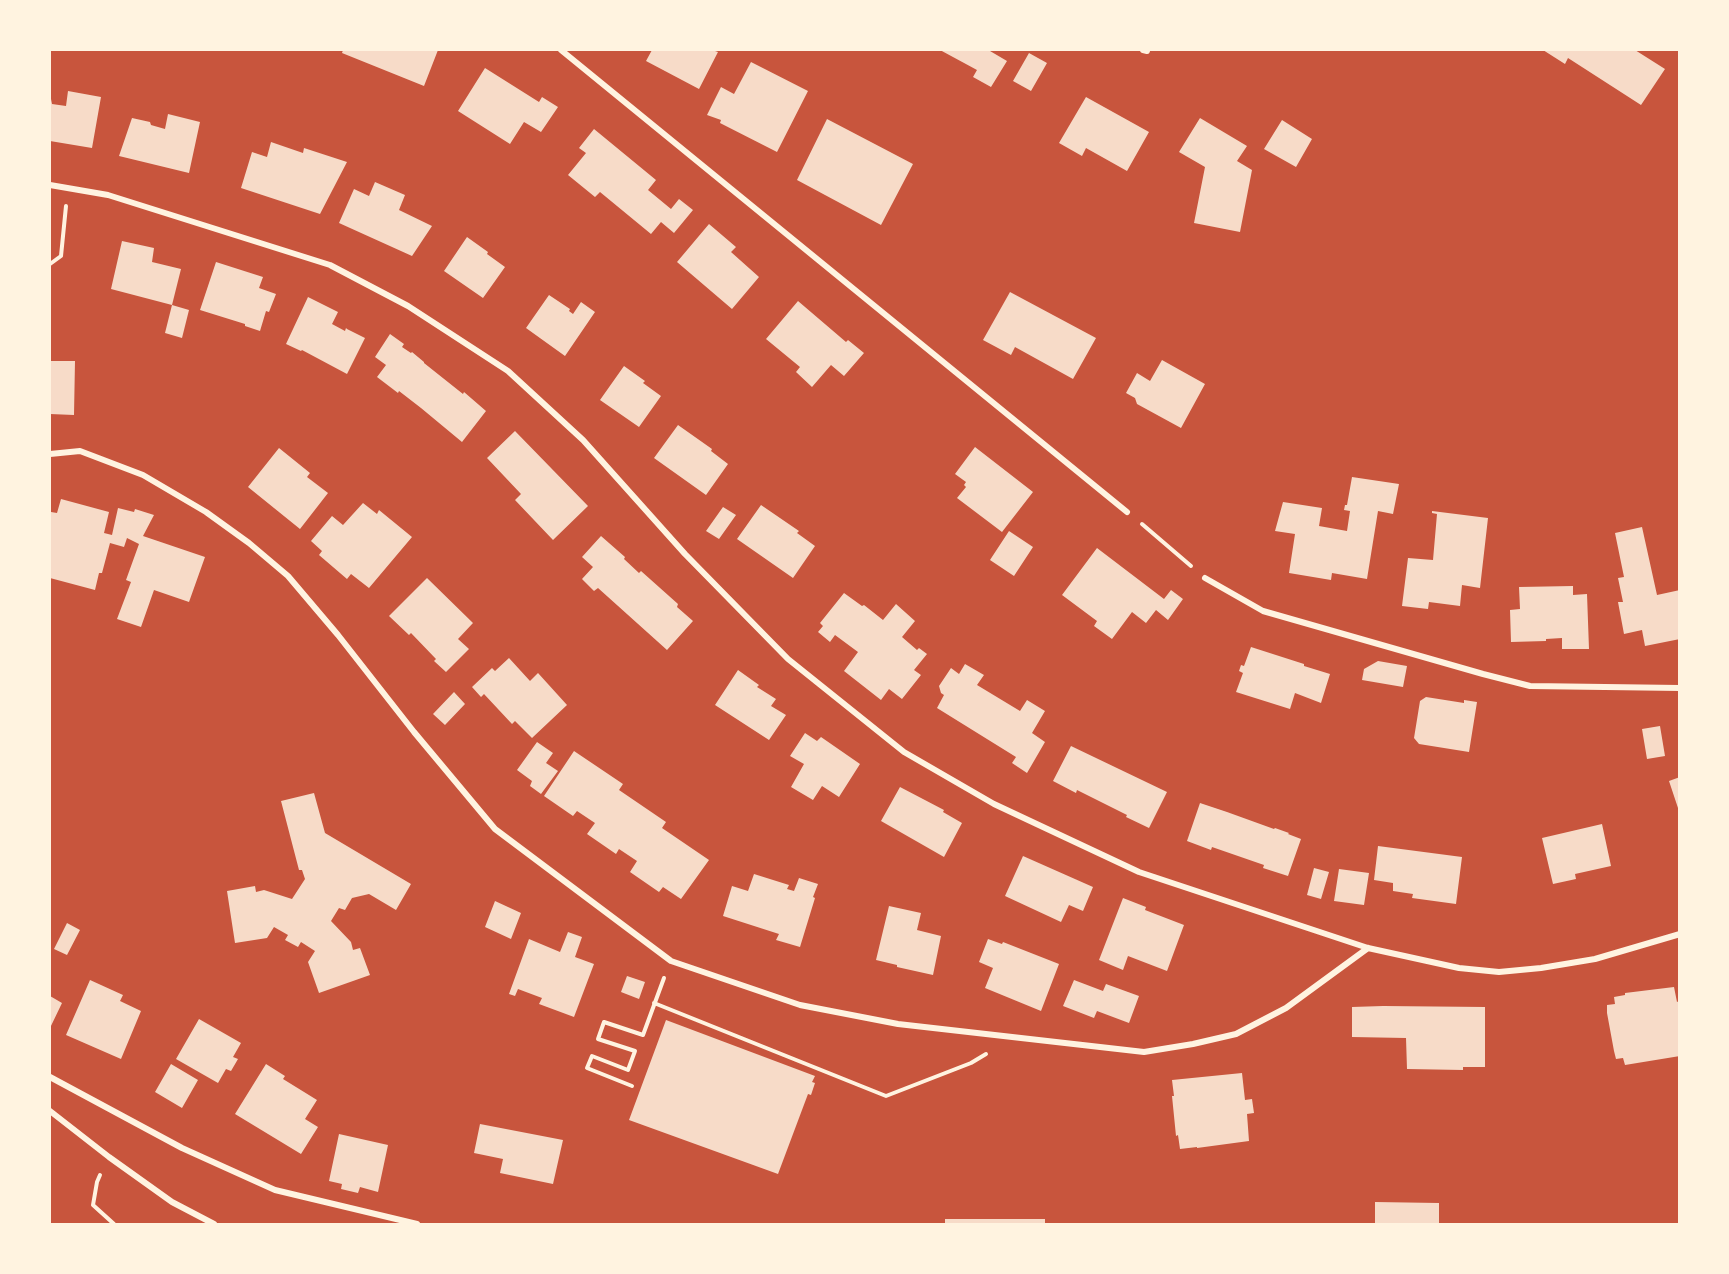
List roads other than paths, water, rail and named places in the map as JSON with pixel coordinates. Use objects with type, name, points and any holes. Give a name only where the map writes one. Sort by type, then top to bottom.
[{"type":"street","points":[[561,50],[1127,512]]},
{"type":"street","points":[[50,185],[108,195],[330,265],[408,306],[508,371],[583,440],[685,554],[788,659],[904,752],[994,804],[1139,872],[1368,948],[1459,968],[1499,972],[1541,968],[1595,959],[1680,934]]},
{"type":"street","points":[[50,454],[80,451],[143,475],[206,512],[249,543],[288,576],[495,829],[670,961],[811,1008],[898,1024],[1144,1052],[1236,1034],[1286,1008],[1368,948]]},
{"type":"street","points":[[1205,578],[1263,611],[1530,686],[1680,688]]},
{"type":"street","points":[[50,1077],[182,1148],[275,1190],[417,1224]]},
{"type":"street","points":[[50,1111],[172,1202],[214,1224]]}]
